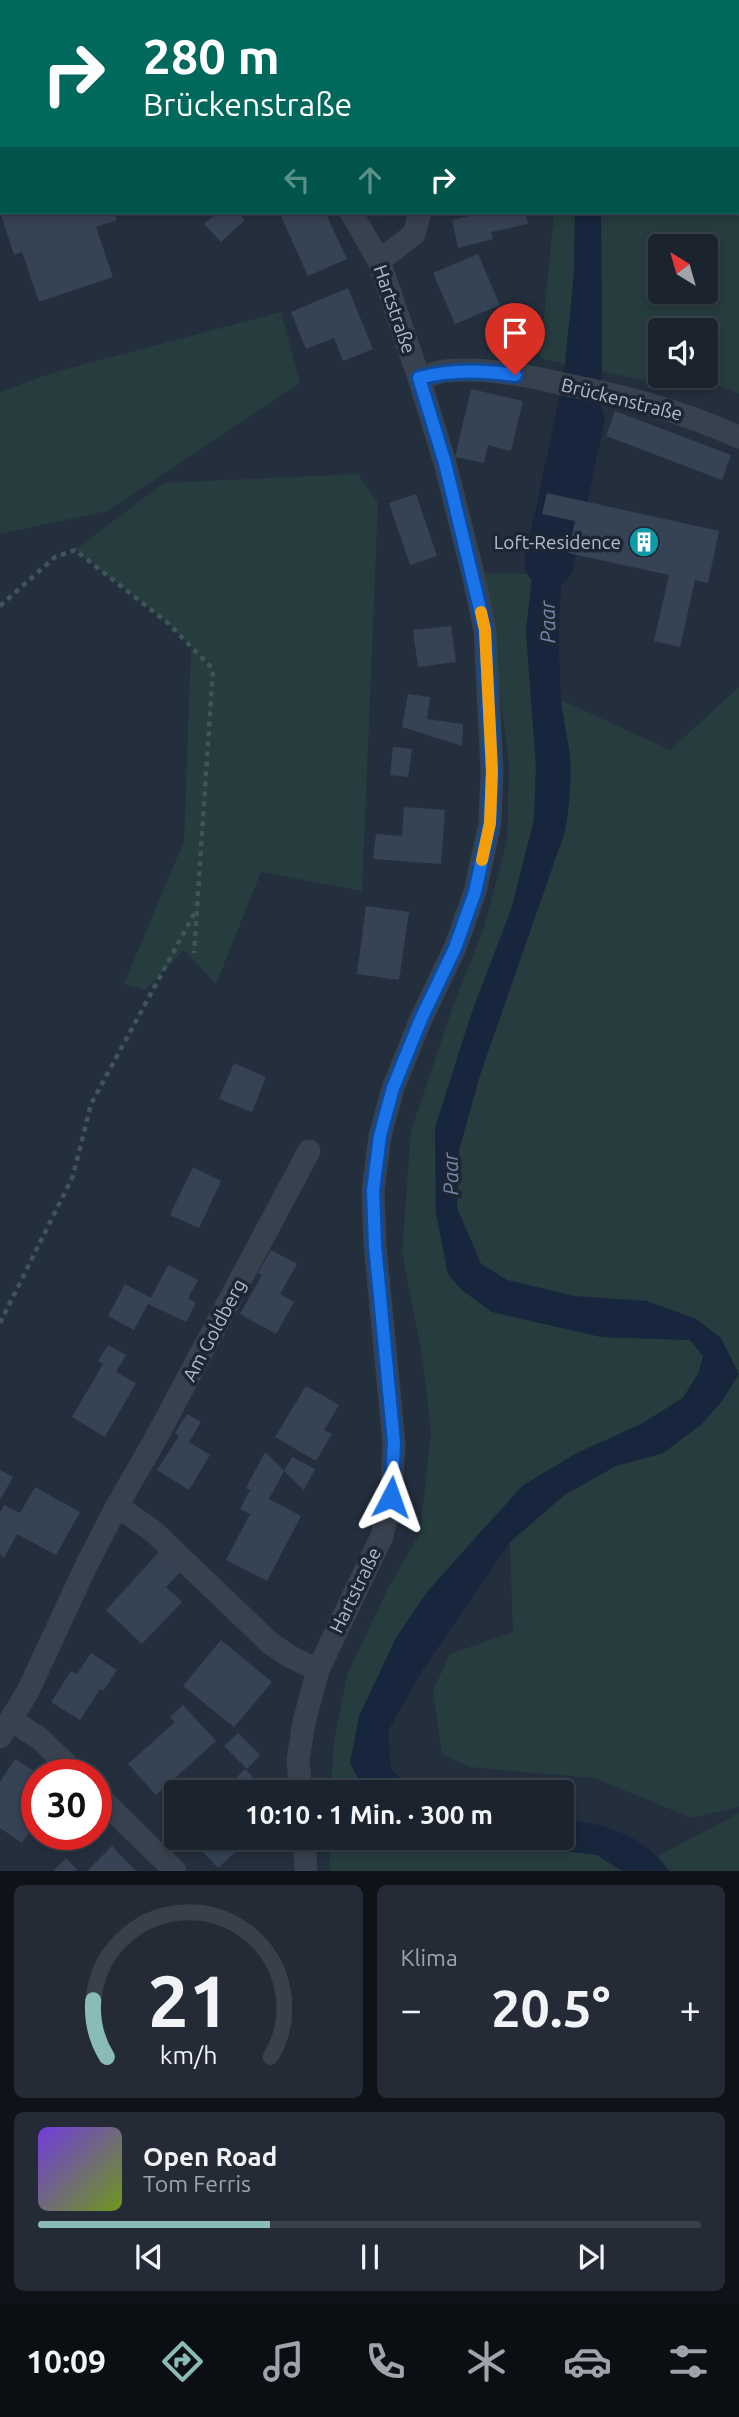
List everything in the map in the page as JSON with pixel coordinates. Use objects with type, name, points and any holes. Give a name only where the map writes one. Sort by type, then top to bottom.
[{"type":"street","name":"Hartstraße","points":[[300,1780],[300,1747],[318,1670],[382,1535],[391,1497],[394,1443],[375,1245],[373,1191],[380,1136],[393,1088],[421,1019],[455,948],[475,892],[490,823],[492,771],[485,630],[445,463],[379,261],[353,214]]},
{"type":"street","points":[[379,261],[414,234],[419,214]]},
{"type":"street","name":"Brückenstraße","points":[[419,378],[444,371],[490,371],[540,379],[608,393],[693,416],[739,436]]},
{"type":"street","name":"Am Goldberg","points":[[61,1759],[39,1738],[5,1729],[28,1691],[117,1506],[163,1426],[309,1151]]},
{"type":"street","points":[[117,1506],[152,1531],[271,1644],[318,1670]]},
{"type":"street","points":[[112,1809],[176,1871]]},
{"type":"street","points":[[305,1850],[306,1871]]},
{"type":"path","points":[[0,606],[55,557],[75,550],[168,623],[213,669],[194,953]]},
{"type":"path","points":[[0,1323],[73,1176],[91,1104],[196,910]]},
{"type":"green space","points":[[554,214],[575,214],[574,274],[565,364],[540,358]]},
{"type":"green space","points":[[601,214],[739,214],[739,394],[718,385],[718,318],[648,318],[648,381],[602,372]]},
{"type":"green space","points":[[281,312],[300,383],[108,511],[0,534],[0,392],[55,372]]},
{"type":"green space","points":[[358,474],[378,503],[362,891],[261,872],[216,984],[184,950],[145,990],[124,984],[184,841],[191,649],[199,654],[168,623],[75,550],[163,483]]},
{"type":"green space","points":[[485,573],[532,574],[526,631],[536,767],[534,820],[511,910],[472,1012],[435,1128],[436,1213],[448,1274],[463,1291],[601,1337],[690,1340],[703,1356],[699,1372],[683,1398],[641,1424],[575,1454],[482,1530],[427,1592],[396,1638],[350,1763],[359,1780],[332,1780],[334,1741],[347,1675],[389,1586],[420,1533],[431,1433],[423,1361],[402,1252],[411,1131],[452,1009],[484,928],[507,840],[509,765]]},
{"type":"green space","points":[[739,687],[739,1807],[692,1818],[594,1778],[469,1767],[442,1754],[433,1691],[450,1654],[513,1632],[510,1542],[564,1496],[616,1466],[663,1453],[702,1424],[721,1338],[507,1280],[481,1264],[457,1208],[459,1150],[480,1075],[565,831],[569,765],[561,700],[670,750]]},
{"type":"green space","points":[[739,1813],[739,1871],[669,1871],[658,1856]]},
{"type":"green space","points":[[329,1850],[558,1850],[597,1855],[622,1871],[330,1871]]},
{"type":"water","points":[[575,214],[601,214],[602,372],[577,487],[544,481],[565,364],[574,274]]},
{"type":"water","points":[[540,515],[570,522],[563,566],[559,632],[562,705],[571,766],[565,831],[480,1075],[459,1150],[457,1208],[481,1264],[507,1280],[574,1296],[647,1301],[696,1319],[721,1338],[739,1374],[722,1401],[702,1424],[663,1453],[616,1466],[564,1495],[510,1542],[422,1671],[388,1731],[391,1769],[402,1780],[359,1780],[350,1763],[359,1716],[396,1638],[427,1592],[522,1486],[575,1454],[641,1424],[683,1398],[699,1372],[703,1356],[690,1340],[601,1337],[492,1312],[463,1291],[448,1274],[436,1213],[435,1128],[472,1012],[511,910],[534,820],[536,767],[526,631]]},
{"type":"water","points":[[574,1821],[608,1828],[634,1839],[658,1858],[669,1871],[622,1871],[597,1855],[558,1850],[574,1850]]},
{"type":"building","points":[[1,214],[115,214],[117,220],[96,227],[113,277],[39,302],[22,252],[14,255]]},
{"type":"building","points":[[216,214],[244,214],[242,217],[245,220],[221,242],[204,224]]},
{"type":"building","points":[[280,214],[326,214],[347,259],[308,276]]},
{"type":"building","points":[[478,214],[526,214],[528,224],[491,232],[493,239],[458,248],[452,220]]},
{"type":"building","points":[[478,254],[500,305],[455,324],[433,273]]},
{"type":"building","points":[[348,288],[373,349],[343,361],[334,338],[306,349],[291,312]]},
{"type":"building","points":[[471,389],[523,401],[511,451],[488,445],[484,463],[455,457]]},
{"type":"building","points":[[615,411],[731,455],[722,480],[606,436]]},
{"type":"building","name":"Loft-Residence","points":[[547,493],[719,531],[708,583],[695,580],[680,647],[654,641],[669,575],[568,553],[575,521],[542,514]]},
{"type":"building","points":[[416,494],[437,556],[410,565],[389,503]]},
{"type":"building","points":[[451,626],[456,662],[418,667],[413,630]]},
{"type":"building","points":[[408,694],[430,697],[427,719],[463,724],[462,746],[402,727]]},
{"type":"building","points":[[393,747],[412,749],[408,777],[390,775]]},
{"type":"building","points":[[404,807],[445,810],[441,864],[373,859],[376,834],[402,836]]},
{"type":"building","points":[[366,906],[409,912],[399,980],[357,974]]},
{"type":"building","points":[[234,1063],[266,1077],[252,1112],[219,1099]]},
{"type":"building","points":[[193,1167],[221,1181],[199,1228],[170,1215]]},
{"type":"building","points":[[271,1250],[297,1264],[280,1294],[294,1302],[276,1334],[240,1314],[262,1275],[258,1273]]},
{"type":"building","points":[[168,1265],[198,1280],[188,1298],[196,1303],[186,1322],[148,1304],[134,1330],[108,1316],[125,1284],[151,1298]]},
{"type":"building","points":[[108,1345],[126,1355],[116,1372],[136,1383],[105,1437],[72,1417],[103,1364],[98,1361]]},
{"type":"building","points":[[306,1386],[339,1405],[324,1430],[332,1434],[316,1461],[275,1437]]},
{"type":"building","points":[[187,1414],[201,1422],[189,1442],[210,1455],[189,1490],[157,1470],[179,1436],[175,1433]]},
{"type":"building","points":[[265,1452],[284,1471],[269,1499],[301,1516],[267,1581],[226,1560],[250,1514],[240,1509],[250,1490],[246,1488]]},
{"type":"building","points":[[292,1457],[315,1469],[304,1490],[284,1471]]},
{"type":"building","points":[[0,1470],[13,1477],[0,1500]]},
{"type":"building","points":[[35,1487],[80,1512],[56,1555],[17,1534],[4,1558],[0,1554],[0,1512],[4,1505],[20,1513]]},
{"type":"building","points":[[159,1552],[180,1572],[166,1587],[182,1602],[142,1644],[106,1610]]},
{"type":"building","points":[[221,1640],[272,1682],[234,1727],[183,1686]]},
{"type":"building","points":[[91,1653],[117,1670],[103,1691],[100,1689],[80,1720],[51,1702],[71,1671],[77,1674]]},
{"type":"building","points":[[183,1705],[216,1741],[173,1780],[164,1780],[164,1788],[156,1795],[128,1764],[175,1722],[170,1717]]},
{"type":"building","points":[[238,1733],[260,1755],[247,1769],[224,1746]]},
{"type":"building","points":[[15,1759],[21,1763],[21,1842],[0,1828],[0,1782]]},
{"type":"building","points":[[245,1769],[256,1780],[234,1780]]},
{"type":"building","points":[[112,1846],[136,1871],[87,1871],[108,1850],[112,1850]]},
{"type":"building","points":[[201,1850],[237,1850],[218,1868]]},
{"type":"building","points":[[66,1858],[78,1871],[53,1871]]},
{"type":"waterway","name":"Paar","points":[[549,563],[580,419]]},
{"type":"slow traffic","points":[[481,612],[485,630],[492,771],[490,823],[482,860]]},
{"type":"place","name":"Loft-Residence","points":[[644,542]]},
{"type":"route","points":[[391,1497],[394,1443],[375,1245],[373,1191],[380,1136],[393,1088],[421,1019],[455,948],[475,892],[490,823],[492,771],[485,630],[445,463],[419,378],[444,371],[490,371],[515,375]]}]
